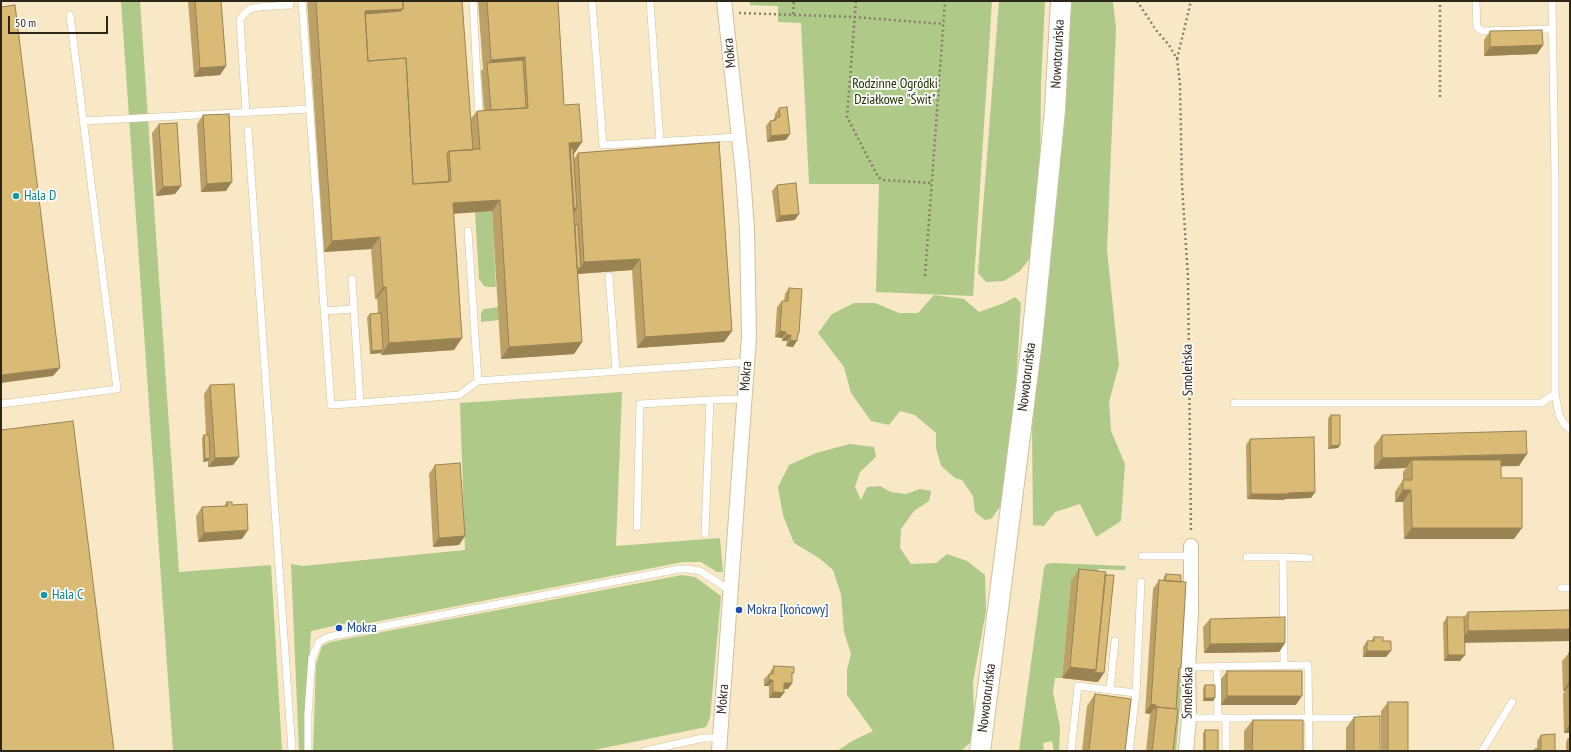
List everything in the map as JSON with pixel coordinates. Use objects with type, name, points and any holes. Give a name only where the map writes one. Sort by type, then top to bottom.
[{"type":"main road","name":"Nowotoruńska","points":[[980,751],[1032,341],[1055,110],[1061,1]]},
{"type":"street","name":"Mokra","points":[[720,745],[748,362],[749,257],[739,137],[724,7]]},
{"type":"street","name":"Smoleńska","points":[[1186,751],[1189,718],[1188,667],[1191,612],[1191,551]]},
{"type":"lane","points":[[302,1],[331,405],[458,395],[478,381],[748,362]]},
{"type":"lane","points":[[473,1],[479,115]]},
{"type":"lane","points":[[592,1],[603,145],[739,137]]},
{"type":"lane","points":[[650,1],[660,142]]},
{"type":"lane","points":[[1476,1],[1477,27],[1482,31],[1553,29]]},
{"type":"lane","points":[[1552,1],[1555,176],[1555,394],[1559,415],[1564,424],[1570,429]]},
{"type":"lane","points":[[246,113],[240,20],[250,9],[290,5]]},
{"type":"lane","points":[[1,404],[117,389],[70,15]]},
{"type":"lane","points":[[83,121],[310,109]]},
{"type":"lane","points":[[248,130],[292,751]]},
{"type":"lane","points":[[468,231],[478,381]]},
{"type":"lane","points":[[609,276],[616,371]]},
{"type":"lane","points":[[352,279],[360,403]]},
{"type":"lane","points":[[324,311],[354,308]]},
{"type":"lane","points":[[1234,403],[1541,403],[1555,394]]},
{"type":"lane","points":[[637,527],[640,404],[745,399]]},
{"type":"lane","points":[[705,534],[710,400]]},
{"type":"lane","points":[[1142,556],[1191,551]]},
{"type":"lane","points":[[1247,558],[1309,558]]},
{"type":"lane","points":[[1283,558],[1284,665]]},
{"type":"lane","points":[[308,751],[308,714],[312,658],[319,642],[328,637],[679,569],[694,569],[731,591]]},
{"type":"lane","points":[[1129,751],[1136,693],[1141,582]]},
{"type":"lane","points":[[1561,588],[1570,588]]},
{"type":"lane","points":[[1110,690],[1115,641]]},
{"type":"lane","points":[[1188,667],[1308,665],[1309,751]]},
{"type":"lane","points":[[1217,666],[1218,718]]},
{"type":"lane","points":[[1071,751],[1078,686],[1136,693]]},
{"type":"lane","points":[[1482,751],[1512,702]]},
{"type":"lane","points":[[1189,718],[1357,718]]},
{"type":"lane","points":[[1226,718],[1226,751]]},
{"type":"lane","points":[[645,751],[703,738],[720,745]]},
{"type":"path","points":[[793,14],[794,1]]},
{"type":"path","points":[[856,1],[847,117],[878,177],[883,180],[932,183]]},
{"type":"path","points":[[925,276],[945,1]]},
{"type":"path","name":"Smoleńska","points":[[1137,1],[1156,30],[1169,44],[1177,59],[1180,84],[1182,185],[1188,277],[1189,487],[1191,551]]},
{"type":"path","points":[[1177,59],[1191,1]]},
{"type":"path","points":[[1440,1],[1440,96]]},
{"type":"path","points":[[724,7],[793,14],[944,24]]},
{"type":"green space","points":[[121,1],[140,1],[179,572],[271,565],[282,751],[173,751]]},
{"type":"green space","name":"Rodzinne Ogródki Działkowe \"Świt\"","points":[[750,1],[992,1],[973,296],[876,292],[879,184],[809,184],[801,23],[778,22],[778,6],[750,5]]},
{"type":"green space","points":[[999,1],[1045,1],[1041,83],[1040,176],[1030,258],[1020,271],[1004,281],[986,282],[978,273]]},
{"type":"green space","points":[[1070,1],[1113,1],[1116,29],[1107,250],[1119,365],[1109,402],[1111,431],[1125,464],[1121,521],[1096,537],[1080,504],[1055,512],[1044,526],[1033,525],[1032,426],[1065,117]]},
{"type":"green space","points":[[492,211],[496,287],[484,286],[479,279],[475,212]]},
{"type":"green space","points":[[934,295],[964,299],[979,312],[1004,303],[1015,297],[1021,303],[1013,430],[1000,507],[991,519],[985,520],[975,512],[973,496],[962,480],[955,478],[941,466],[936,448],[936,433],[915,415],[900,411],[889,425],[871,421],[851,393],[844,367],[818,333],[832,314],[854,303],[875,303],[899,313],[918,313]]},
{"type":"green space","points":[[498,307],[499,320],[481,322],[481,313],[484,309]]},
{"type":"green space","points":[[622,392],[616,546],[720,538],[723,572],[717,572],[701,562],[683,562],[354,626],[352,622],[311,631],[304,751],[299,751],[291,564],[303,566],[465,550],[460,403]]},
{"type":"green space","points":[[850,444],[874,447],[876,457],[860,472],[855,487],[861,500],[867,487],[880,486],[891,492],[906,494],[920,489],[931,491],[929,501],[914,511],[901,529],[900,548],[911,564],[936,563],[947,554],[967,561],[985,575],[986,611],[973,682],[974,718],[972,741],[961,751],[837,751],[852,741],[873,731],[847,695],[847,670],[851,654],[844,632],[841,594],[833,570],[819,558],[794,543],[783,515],[778,487],[789,465],[816,453]]},
{"type":"green space","points":[[1046,564],[1126,566],[1125,570],[1098,569],[1098,583],[1071,581],[1062,678],[1055,678],[1053,692],[1060,727],[1059,751],[1054,751],[1052,741],[1043,743],[1044,751],[1019,751],[1044,568]]},
{"type":"green space","points":[[682,575],[695,577],[721,596],[710,718],[706,727],[589,751],[313,751],[316,664],[322,646],[330,642]]},
{"type":"green space","points":[[1186,599],[1176,751],[1166,751]]},
{"type":"building","points":[[195,1],[221,1],[226,66],[200,68]]},
{"type":"building","points":[[316,1],[403,1],[403,9],[365,11],[368,61],[406,58],[413,184],[451,181],[449,151],[480,149],[477,111],[528,108],[525,57],[491,60],[487,1],[558,1],[564,105],[579,104],[582,142],[569,143],[582,342],[509,347],[500,200],[453,203],[462,338],[389,343],[386,287],[383,287],[380,237],[332,241]]},
{"type":"building","points":[[403,1],[462,1],[473,150],[449,151],[447,154],[449,182],[413,184],[406,58],[368,61],[365,14],[401,11],[403,9]]},
{"type":"building","name":"Hala D","points":[[15,5],[60,368],[1,375],[1,7]]},
{"type":"building","points":[[1542,30],[1543,45],[1490,47],[1490,31]]},
{"type":"building","points":[[523,60],[526,108],[491,110],[487,63]]},
{"type":"building","points":[[787,107],[790,134],[771,136],[770,121],[776,120],[776,117],[780,117],[779,108]]},
{"type":"building","points":[[229,114],[232,182],[207,184],[203,115]]},
{"type":"building","points":[[177,123],[181,186],[163,187],[159,124]]},
{"type":"building","points":[[719,142],[732,331],[645,337],[640,259],[584,262],[578,153]]},
{"type":"building","points":[[573,148],[577,208],[574,208],[570,149]]},
{"type":"building","points":[[796,183],[799,214],[780,216],[777,185]]},
{"type":"building","points":[[578,224],[581,268],[577,268],[575,225]]},
{"type":"building","points":[[789,288],[802,289],[799,333],[797,341],[790,340],[791,335],[786,335],[786,332],[780,331],[782,301],[788,301]]},
{"type":"building","points":[[381,313],[383,350],[372,351],[370,314]]},
{"type":"building","points":[[234,384],[239,457],[215,458],[210,385]]},
{"type":"building","points":[[1331,415],[1340,415],[1340,445],[1331,446]]},
{"type":"building","name":"Hala C","points":[[73,421],[114,751],[1,751],[1,430]]},
{"type":"building","points":[[1526,431],[1527,454],[1382,458],[1382,435]]},
{"type":"building","points":[[204,435],[209,435],[210,458],[205,459]]},
{"type":"building","points":[[1314,437],[1315,492],[1251,494],[1250,439]]},
{"type":"building","points":[[1412,460],[1501,460],[1501,478],[1522,478],[1522,528],[1412,528],[1411,490],[1403,490],[1403,480],[1412,480]]},
{"type":"building","points":[[460,463],[465,536],[439,538],[435,465]]},
{"type":"building","points":[[227,502],[232,502],[232,505],[247,504],[248,530],[204,533],[202,507],[228,506]]},
{"type":"building","points":[[1079,569],[1106,572],[1096,670],[1070,667]]},
{"type":"building","points":[[1166,574],[1181,575],[1181,582],[1165,581]]},
{"type":"building","points":[[1105,575],[1114,575],[1104,673],[1094,672],[1096,670]]},
{"type":"building","points":[[1159,580],[1186,582],[1181,668],[1179,668],[1176,709],[1157,707],[1155,709],[1156,705],[1151,704]]},
{"type":"building","points":[[1570,610],[1570,629],[1468,631],[1468,612]]},
{"type":"building","points":[[1285,617],[1285,643],[1210,644],[1210,619]]},
{"type":"building","points":[[1447,617],[1464,617],[1465,655],[1448,655]]},
{"type":"building","points":[[1374,637],[1383,637],[1383,641],[1391,641],[1391,651],[1367,651],[1367,641],[1374,641]]},
{"type":"building","points":[[1570,653],[1570,682],[1569,682]]},
{"type":"building","points":[[774,666],[794,667],[794,673],[792,673],[792,683],[784,683],[784,693],[773,692],[773,680],[769,680],[769,674],[773,674]]},
{"type":"building","points":[[1227,671],[1302,671],[1302,696],[1227,696]]},
{"type":"building","points":[[1205,685],[1215,685],[1215,698],[1205,698]]},
{"type":"building","points":[[1569,685],[1570,685],[1570,724]]},
{"type":"building","points":[[1095,694],[1131,699],[1125,751],[1089,751]]},
{"type":"building","points":[[1388,702],[1408,702],[1408,751],[1388,751]]},
{"type":"building","points":[[1157,707],[1178,709],[1173,751],[1152,751]]},
{"type":"building","points":[[1380,716],[1380,751],[1354,751],[1354,717]]},
{"type":"building","points":[[1253,720],[1303,720],[1303,751],[1252,751]]},
{"type":"building","points":[[1205,730],[1218,730],[1218,751],[1205,751]]},
{"type":"building","points":[[1555,734],[1555,751],[1535,751],[1535,749],[1541,749],[1541,735]]},
{"type":"building","points":[[1568,739],[1570,739],[1570,751],[1568,751]]},
{"type":"place","name":"Hala D","points":[[16,196]]},
{"type":"place","name":"Hala C","points":[[44,595]]},
{"type":"place","name":"Mokra [końcowy]","points":[[739,610]]},
{"type":"place","name":"Mokra","points":[[339,628]]}]
